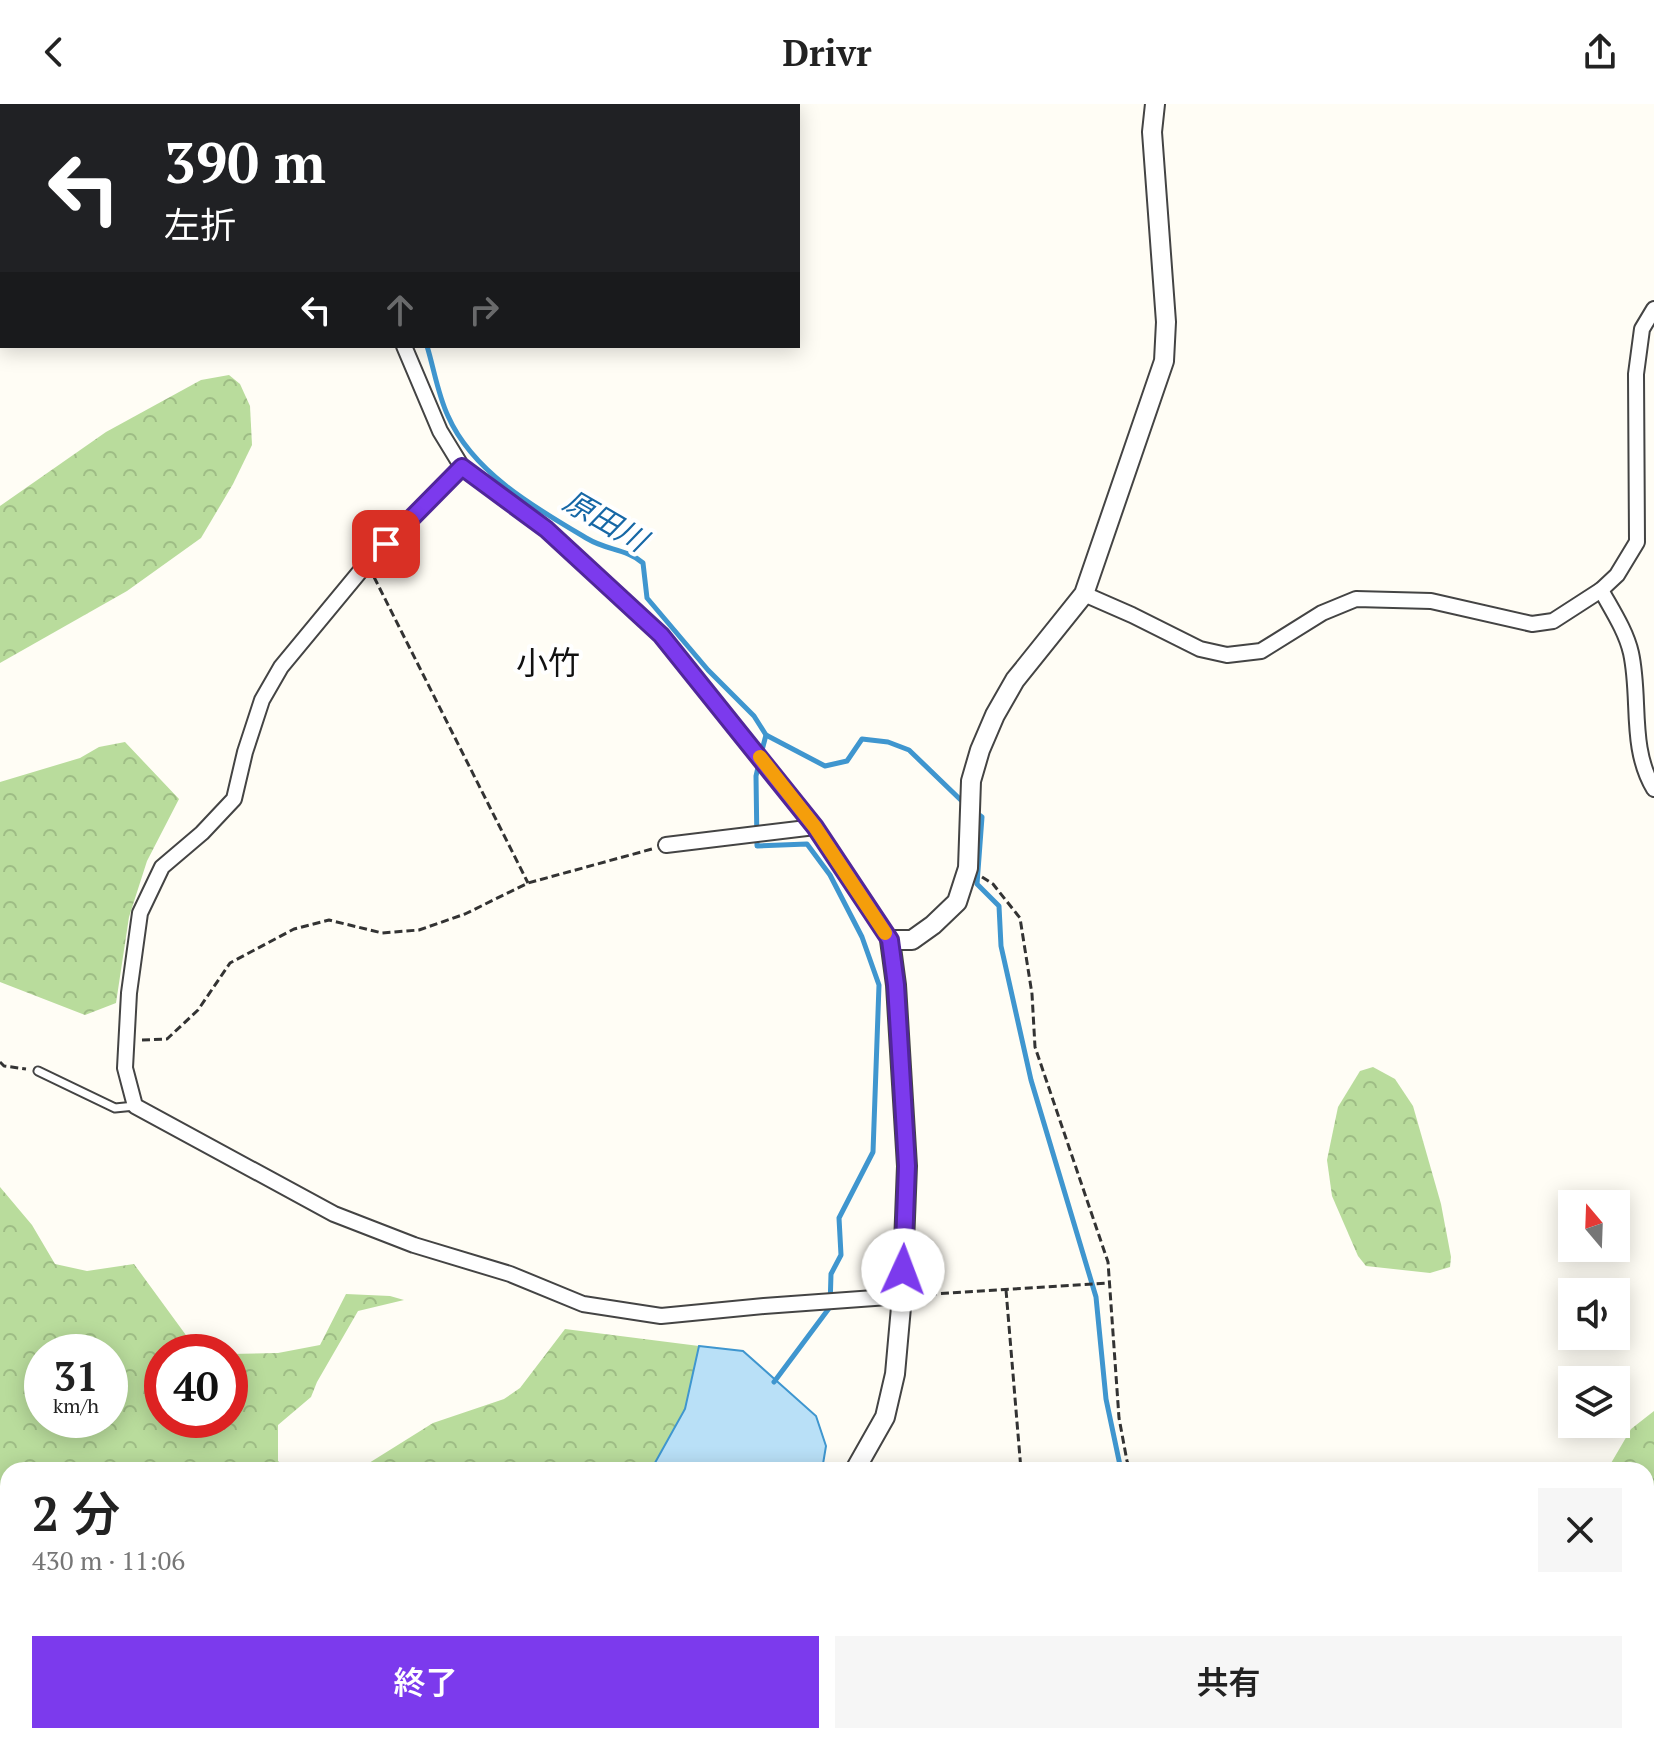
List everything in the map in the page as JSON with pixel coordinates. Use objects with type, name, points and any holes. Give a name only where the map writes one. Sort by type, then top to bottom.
[{"type":"street","points":[[890,940],[912,940],[957,902],[968,868],[971,781],[980,750],[1015,680],[1084,594],[1164,361],[1166,322],[1152,132],[1155,104]]},
{"type":"street","points":[[1084,594],[1200,649],[1227,655],[1261,651],[1322,613],[1356,599],[1431,601],[1532,624],[1553,621],[1601,590],[1617,575],[1637,542],[1636,374],[1642,329],[1654,309]]},
{"type":"street","points":[[405,348],[440,431],[462,467],[546,529],[661,635],[815,827],[890,940],[896,985],[907,1166],[902,1296],[895,1374],[885,1417],[860,1462]]},
{"type":"street","points":[[462,467],[367,563],[281,667],[262,700],[234,799],[202,833],[162,867],[140,913],[129,993],[125,1068],[135,1106],[334,1214],[414,1245],[510,1274],[583,1304],[661,1316],[902,1296]]},
{"type":"street","points":[[1601,590],[1622,629],[1631,654],[1637,745],[1654,789]]},
{"type":"street","points":[[666,845],[815,827]]},
{"type":"lane","points":[[38,1071],[115,1108],[135,1106]]},
{"type":"path","points":[[367,563],[528,883]]},
{"type":"path","points":[[126,1041],[167,1039],[198,1010],[230,963],[294,929],[329,920],[382,933],[419,930],[465,914],[528,883],[666,845]]},
{"type":"path","points":[[968,868],[993,884],[1020,918],[1032,994],[1035,1047],[1108,1262],[1119,1418],[1127,1462]]},
{"type":"path","points":[[0,1062],[4,1066],[38,1071]]},
{"type":"path","points":[[902,1296],[1110,1283]]},
{"type":"path","points":[[1006,1290],[1020,1462]]},
{"type":"green space","points":[[229,375],[240,384],[250,406],[252,445],[201,538],[127,591],[0,663],[0,506],[106,432],[201,380]]},
{"type":"green space","points":[[125,742],[179,799],[147,861],[129,917],[116,1003],[85,1015],[0,982],[0,782],[80,758],[99,747]]},
{"type":"green space","points":[[1373,1067],[1395,1079],[1413,1106],[1441,1204],[1451,1257],[1450,1267],[1430,1273],[1366,1266],[1358,1256],[1332,1196],[1327,1160],[1338,1107],[1360,1071]]},
{"type":"green space","points":[[0,1187],[32,1225],[55,1264],[87,1271],[134,1264],[185,1334],[144,1334],[144,1438],[248,1438],[248,1354],[278,1353],[320,1345],[346,1294],[390,1296],[404,1300],[358,1311],[311,1397],[278,1425],[279,1462],[0,1462]]},
{"type":"green space","points":[[565,1329],[699,1346],[685,1409],[655,1462],[371,1462],[433,1423],[504,1399],[520,1388]]},
{"type":"green space","points":[[1654,1411],[1654,1462],[1612,1462],[1626,1438],[1630,1438],[1630,1431]]},
{"type":"water","points":[[699,1346],[743,1351],[816,1416],[826,1446],[823,1462],[655,1462],[685,1409]]},
{"type":"waterway","name":"原田川","points":[[428,348],[445,408],[473,455],[508,488],[548,515],[595,543],[643,563],[647,598],[708,670],[754,716],[766,735],[825,766],[847,761],[862,739],[888,742],[909,750],[966,805]]},
{"type":"waterway","points":[[761,754],[766,735]]},
{"type":"waterway","points":[[759,763],[756,776],[757,846],[807,844],[830,875],[862,937],[879,985],[873,1152],[839,1218],[841,1255],[831,1274],[830,1307],[774,1382]]},
{"type":"waterway","points":[[974,811],[982,817],[977,884],[999,906],[1001,946],[1031,1080],[1096,1297],[1106,1399],[1119,1462]]},
{"type":"slow traffic","points":[[760,757],[815,827],[885,933]]},
{"type":"district","name":"小竹","points":[[548,663]]},
{"type":"route","points":[[386,544],[462,467],[546,529],[661,635],[815,827],[890,940],[896,985],[907,1166],[903,1270]]}]
